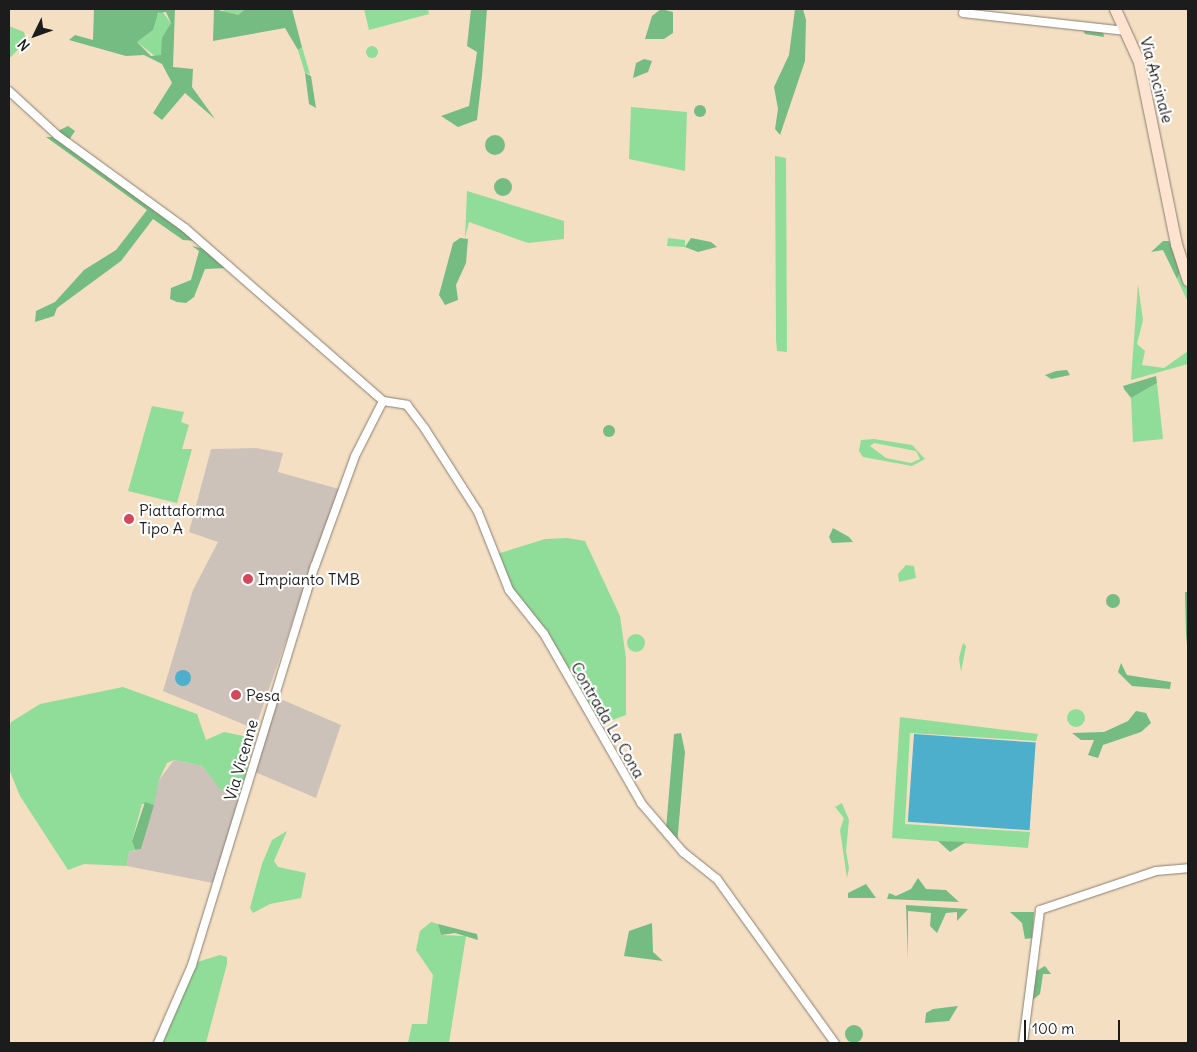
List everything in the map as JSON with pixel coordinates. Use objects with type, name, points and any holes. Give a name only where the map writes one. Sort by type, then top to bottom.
[{"type":"main road","name":"Via Ancinale","points":[[1115,9],[1126,31],[1152,111],[1176,244],[1188,280]]},
{"type":"street","points":[[963,14],[1126,31]]},
{"type":"street","points":[[9,91],[57,135],[192,234],[383,401]]},
{"type":"street","name":"Via Vicenne","points":[[158,1043],[193,963],[315,566],[355,456],[383,401]]},
{"type":"street","name":"Contrada La Cona","points":[[383,401],[407,405],[426,429],[478,512],[510,590],[544,634],[641,803],[669,838],[728,892],[835,1043]]},
{"type":"street","points":[[1023,1043],[1040,910],[1156,871],[1188,868]]},
{"type":"shaded area","points":[[256,448],[283,453],[278,472],[339,489],[255,729],[163,691],[193,590],[218,542],[189,532],[211,449]]},
{"type":"shaded area","points":[[276,697],[341,725],[316,798],[255,772]]},
{"type":"shaded area","points":[[174,760],[202,766],[222,790],[241,794],[213,883],[127,866],[129,852],[141,849],[159,780]]},
{"type":"green space","points":[[94,9],[175,9],[173,67],[193,69],[192,87],[215,119],[185,93],[162,120],[153,113],[172,83],[162,64],[144,55],[126,56],[69,40],[75,35],[93,40]],"holes":[[[166,12],[171,23],[162,38],[161,55],[151,56],[137,42],[153,30],[158,13]]]},
{"type":"green space","points":[[214,9],[238,15],[245,9],[292,9],[302,47],[298,50],[285,28],[213,41]]},
{"type":"green space","points":[[223,9],[245,9],[238,15],[224,14]]},
{"type":"green space","points":[[364,9],[428,9],[429,14],[369,30]]},
{"type":"green space","points":[[471,9],[487,9],[482,76],[477,120],[458,127],[441,116],[469,106],[477,52],[467,46]]},
{"type":"green space","points":[[661,9],[673,12],[673,33],[664,39],[645,39],[652,16]]},
{"type":"green space","points":[[795,9],[803,9],[806,20],[805,61],[780,135],[775,129],[778,109],[774,87],[789,55]]},
{"type":"green space","points":[[162,11],[171,23],[161,55],[156,57],[137,42],[153,30],[154,17]]},
{"type":"green space","points":[[9,26],[24,32],[26,41],[9,59]]},
{"type":"green space","points":[[1082,28],[1103,31],[1104,37],[1085,34]]},
{"type":"green space","points":[[374,46],[377,47],[377,57],[370,58],[367,57],[366,50],[367,47]]},
{"type":"green space","points":[[302,47],[310,74],[305,73],[298,50]]},
{"type":"green space","points":[[644,59],[652,61],[648,72],[633,78],[636,63]]},
{"type":"green space","points":[[305,73],[311,76],[316,108],[309,104]]},
{"type":"green space","points":[[702,105],[705,106],[705,116],[698,117],[695,116],[694,109],[695,106]]},
{"type":"green space","points":[[631,107],[687,112],[685,171],[629,159]]},
{"type":"green space","points":[[68,126],[75,131],[69,140],[58,131]]},
{"type":"green space","points":[[495,135],[502,138],[505,145],[502,152],[495,155],[488,152],[485,145],[488,138]]},
{"type":"green space","points":[[46,137],[55,137],[197,241],[183,240],[153,219],[121,261],[57,308],[54,316],[35,322],[36,311],[55,302],[84,270],[116,250],[147,210]]},
{"type":"green space","points":[[775,156],[786,158],[787,352],[777,351],[776,340]]},
{"type":"green space","points":[[499,178],[507,178],[512,183],[510,194],[499,196],[494,191],[494,183]]},
{"type":"green space","points":[[467,191],[564,221],[564,239],[528,243],[469,222],[465,238]]},
{"type":"green space","points":[[460,238],[468,239],[466,263],[456,285],[458,300],[445,305],[439,295],[453,243]]},
{"type":"green space","points":[[668,238],[685,240],[685,247],[667,246]]},
{"type":"green space","points":[[691,238],[711,242],[717,247],[698,252],[685,247]]},
{"type":"green space","points":[[1163,241],[1169,241],[1180,272],[1177,279],[1163,250],[1151,252]]},
{"type":"green space","points":[[192,246],[205,249],[227,268],[205,269],[194,297],[186,303],[177,302],[170,299],[171,288],[191,280],[199,251]]},
{"type":"green space","points":[[1180,272],[1188,290],[1188,302],[1177,279]]},
{"type":"green space","points":[[1138,284],[1143,320],[1137,344],[1145,351],[1142,365],[1164,368],[1188,351],[1188,364],[1131,380]]},
{"type":"green space","points":[[1067,370],[1070,375],[1051,379],[1045,375]]},
{"type":"green space","points":[[1156,376],[1157,383],[1131,398],[1124,389],[1123,386]]},
{"type":"green space","points":[[1157,383],[1163,439],[1133,442],[1131,398]]},
{"type":"green space","points":[[152,406],[184,412],[181,422],[189,425],[182,449],[192,449],[177,503],[128,491]]},
{"type":"green space","points":[[611,425],[614,426],[614,436],[607,437],[604,436],[603,429],[604,426]]},
{"type":"green space","points":[[874,439],[912,445],[925,459],[912,466],[863,457],[859,451],[861,440]],"holes":[[[874,443],[916,451],[920,459],[911,463],[886,458],[870,446]]]},
{"type":"green space","points":[[833,528],[849,537],[853,542],[832,543],[829,537]]},
{"type":"green space","points":[[567,538],[585,541],[620,616],[626,658],[626,715],[599,725],[510,587],[497,554],[545,539]]},
{"type":"green space","points":[[906,565],[914,566],[916,578],[899,582],[898,574]]},
{"type":"green space","points":[[1185,592],[1188,592],[1188,657],[1186,634]]},
{"type":"green space","points":[[1110,594],[1116,594],[1120,601],[1116,608],[1110,608],[1106,604],[1106,598]]},
{"type":"green space","points":[[636,634],[642,637],[645,643],[642,649],[636,652],[630,649],[627,643],[630,637]]},
{"type":"green space","points":[[963,643],[966,646],[961,672],[959,658]]},
{"type":"green space","points":[[1121,663],[1127,675],[1171,682],[1170,689],[1132,686],[1118,672]]},
{"type":"green space","points":[[123,687],[197,714],[206,740],[224,732],[248,737],[248,766],[241,794],[221,790],[202,766],[174,760],[167,763],[159,780],[154,805],[142,804],[132,841],[135,850],[129,852],[127,866],[84,864],[68,870],[20,796],[9,769],[9,729],[11,722],[40,704]]},
{"type":"green space","points":[[1072,709],[1080,709],[1085,714],[1083,725],[1072,727],[1067,722],[1067,714]]},
{"type":"green space","points":[[1136,711],[1146,713],[1151,723],[1141,732],[1103,745],[1098,758],[1088,755],[1094,740],[1081,740],[1072,733],[1104,732],[1128,721]]},
{"type":"green space","points":[[900,717],[1038,734],[1036,741],[910,733],[905,824],[1030,832],[1028,848],[892,838]]},
{"type":"green space","points":[[681,733],[685,752],[677,845],[666,829],[674,734]]},
{"type":"green space","points":[[145,802],[154,805],[141,849],[135,850],[132,841]]},
{"type":"green space","points":[[842,803],[849,820],[846,851],[849,868],[847,878],[840,830],[844,818],[835,807]]},
{"type":"green space","points":[[287,831],[274,861],[278,867],[306,873],[301,898],[270,904],[253,913],[250,908],[262,864],[272,840]]},
{"type":"green space","points":[[938,841],[966,842],[950,852]]},
{"type":"green space","points":[[918,878],[926,889],[946,890],[959,902],[887,899],[889,893],[896,896],[911,889]]},
{"type":"green space","points":[[866,884],[876,898],[848,898],[848,893]]},
{"type":"green space","points":[[906,905],[968,909],[957,921],[957,912],[946,913],[937,933],[930,926],[931,913],[908,911],[908,960]]},
{"type":"green space","points":[[1010,912],[1034,912],[1032,938],[1025,939],[1022,923]]},
{"type":"green space","points":[[431,922],[438,924],[441,935],[466,936],[449,1043],[408,1043],[412,1024],[427,1024],[433,975],[416,950],[420,931]]},
{"type":"green space","points":[[652,923],[653,952],[663,961],[624,956],[629,931]]},
{"type":"green space","points":[[438,924],[477,934],[478,940],[455,933],[441,935]]},
{"type":"green space","points":[[220,955],[227,957],[227,964],[206,1043],[160,1043],[197,962]]},
{"type":"green space","points":[[1045,966],[1051,974],[1043,974],[1040,994],[1030,1002],[1033,973]]},
{"type":"green space","points":[[958,1006],[949,1021],[925,1023],[926,1013],[933,1009]]},
{"type":"green space","points":[[854,1025],[860,1028],[863,1034],[860,1040],[854,1043],[848,1040],[845,1034],[848,1028]]},
{"type":"water","points":[[183,670],[191,678],[183,686],[175,678]]},
{"type":"water","points":[[914,734],[1036,743],[1030,830],[908,822]]},
{"type":"place","name":"Piattaforma Tipo A","points":[[129,519]]},
{"type":"place","name":"Impianto TMB","points":[[248,579]]},
{"type":"place","name":"Pesa","points":[[236,695]]}]
